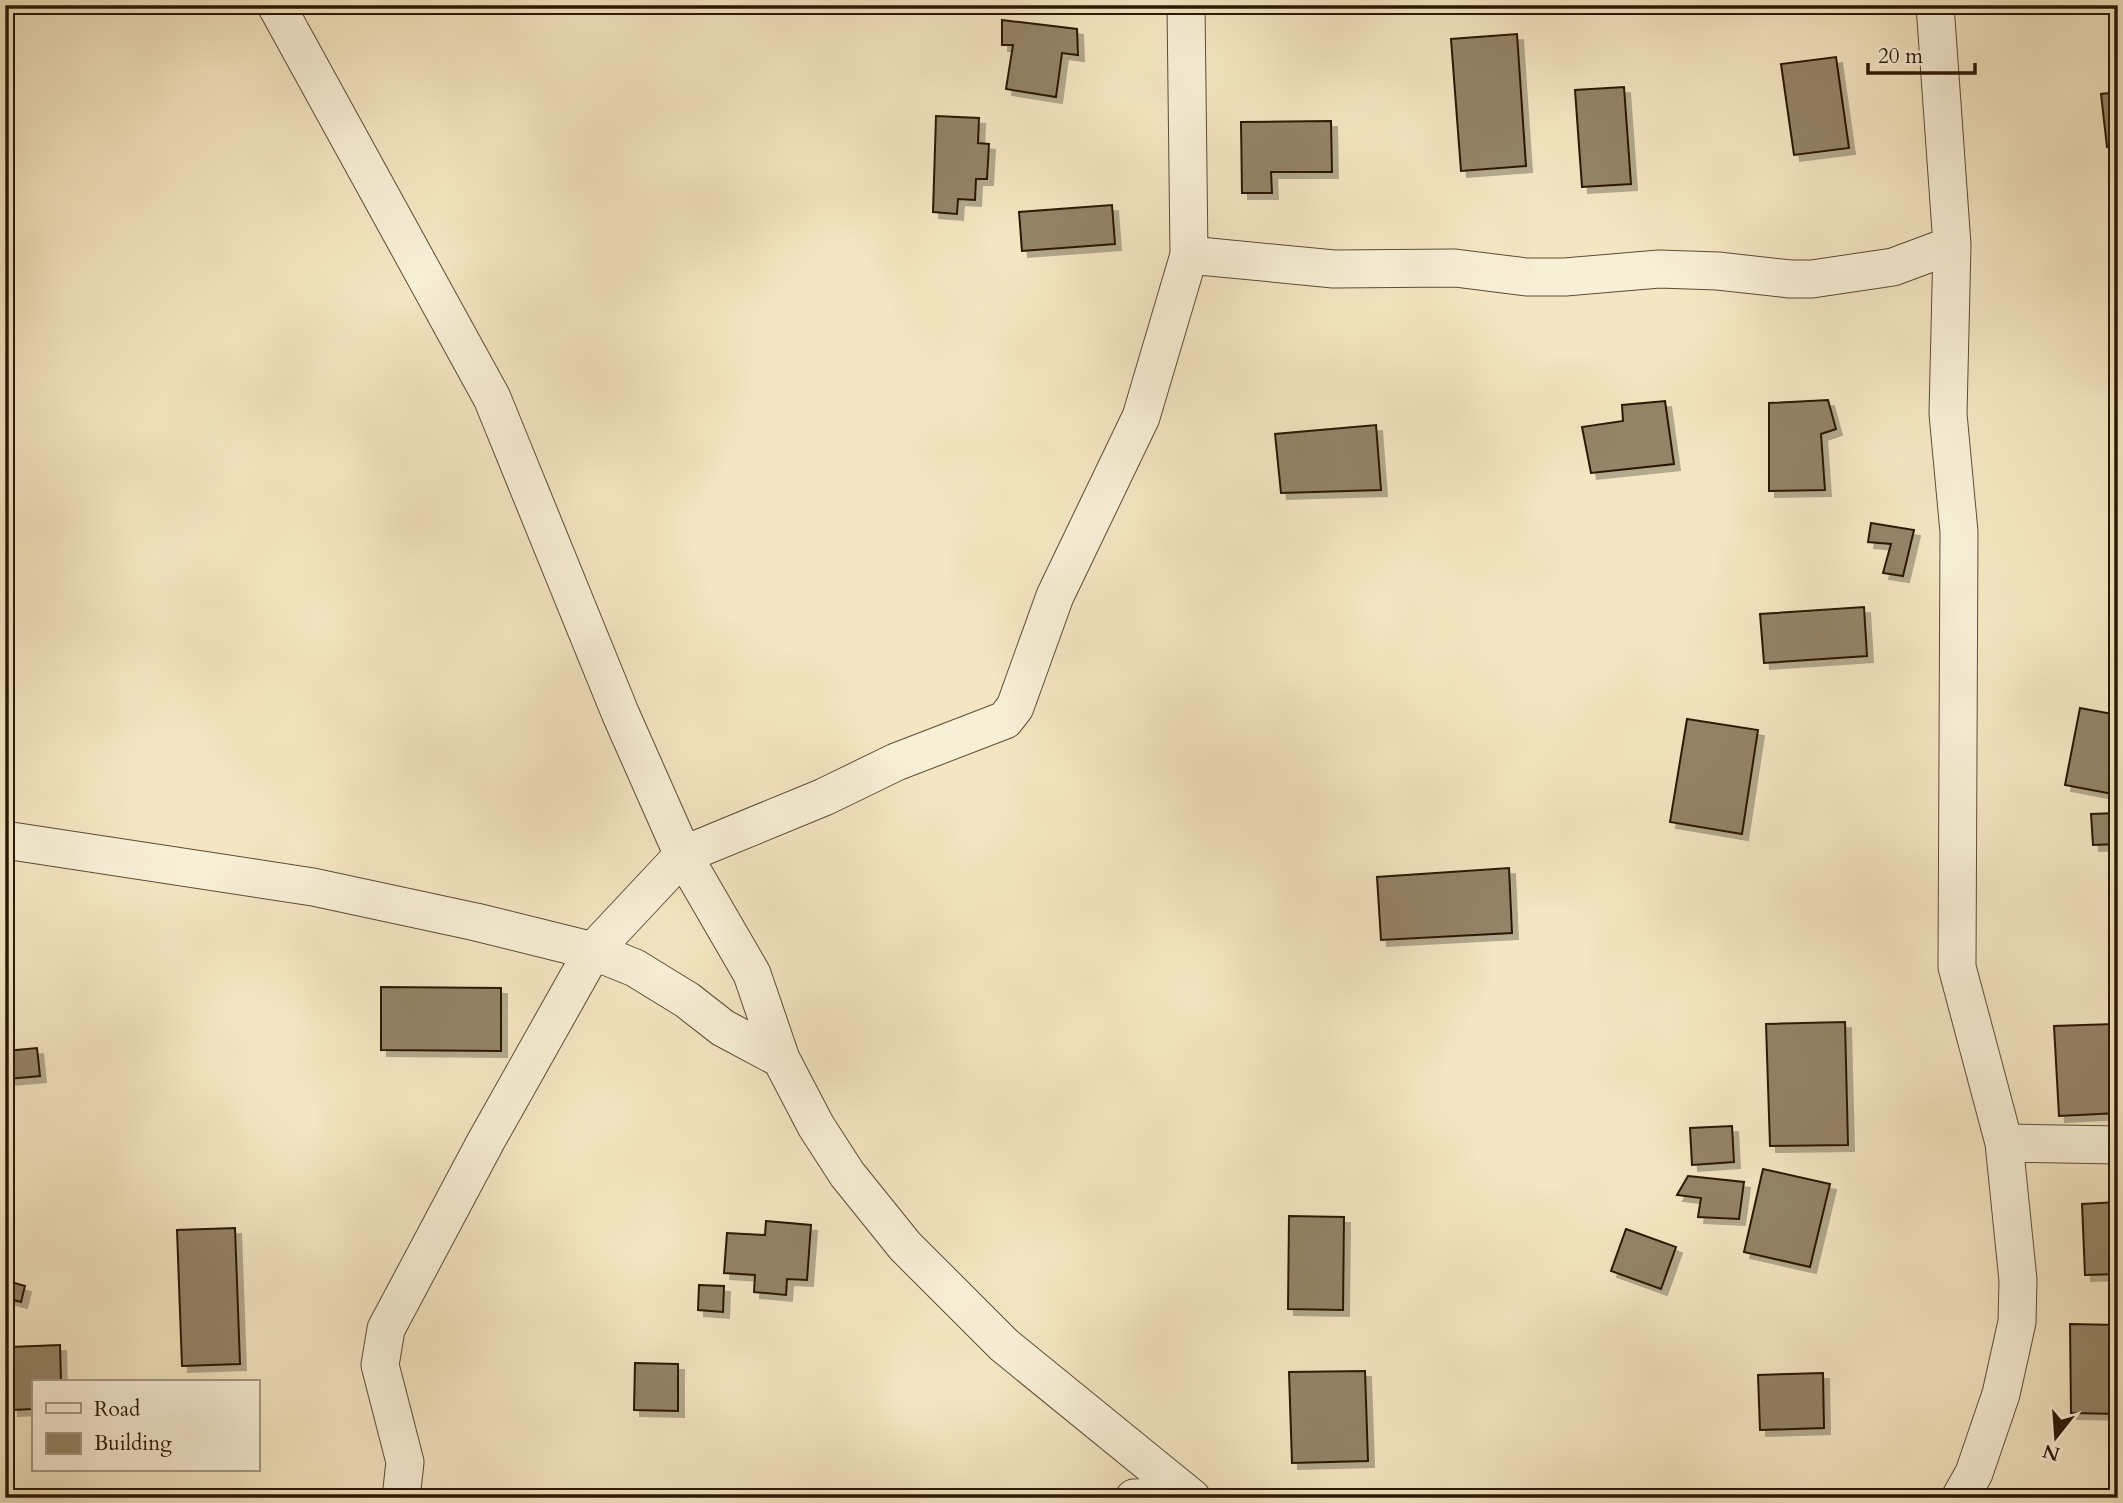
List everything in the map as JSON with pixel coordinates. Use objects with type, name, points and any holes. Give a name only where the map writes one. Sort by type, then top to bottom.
[{"type":"street","points":[[276,5],[492,398],[621,715],[683,856],[752,974],[781,1059],[816,1126],[847,1174],[905,1247],[1004,1345],[1190,1496]]},
{"type":"street","points":[[401,1498],[405,1462],[380,1365],[387,1329],[485,1141],[593,951],[683,856],[824,797],[896,762],[1005,720],[1015,707],[1055,596],[1141,417],[1189,255],[1186,5]]},
{"type":"street","points":[[1935,5],[1952,245],[1948,414],[1959,532],[1957,967],[2004,1143],[2018,1280],[2017,1322],[2001,1394],[1974,1473],[1960,1498]]},
{"type":"street","points":[[1189,255],[1334,269],[1470,269],[1526,277],[1565,277],[1659,269],[1718,271],[1801,279],[1893,267],[1952,245]]},
{"type":"street","points":[[5,840],[313,887],[476,922],[593,951],[635,968],[687,1000],[723,1028],[781,1059]]},
{"type":"street","points":[[2004,1143],[2118,1145]]},
{"type":"street","points":[[1133,1498],[1190,1496]]},
{"type":"building","points":[[1002,20],[1077,29],[1078,55],[1062,53],[1056,97],[1006,89],[1013,45],[1002,45]]},
{"type":"building","points":[[1517,34],[1526,166],[1461,171],[1451,39]]},
{"type":"building","points":[[1836,57],[1849,148],[1794,155],[1781,64]]},
{"type":"building","points":[[1624,87],[1631,184],[1582,187],[1575,90]]},
{"type":"building","points":[[2118,92],[2118,145],[2107,147],[2101,94]]},
{"type":"building","points":[[936,116],[979,118],[978,143],[989,144],[987,179],[976,179],[975,200],[958,199],[957,214],[933,212]]},
{"type":"building","points":[[1331,121],[1332,172],[1271,172],[1272,193],[1242,193],[1241,122]]},
{"type":"building","points":[[1112,205],[1115,244],[1022,251],[1019,212]]},
{"type":"building","points":[[1828,400],[1836,429],[1821,434],[1825,490],[1769,491],[1769,403]]},
{"type":"building","points":[[1665,401],[1674,464],[1591,473],[1582,427],[1623,421],[1622,405]]},
{"type":"building","points":[[1376,425],[1381,490],[1281,493],[1275,434]]},
{"type":"building","points":[[1871,523],[1914,530],[1903,576],[1883,573],[1891,544],[1868,542]]},
{"type":"building","points":[[1864,607],[1867,656],[1764,663],[1760,614]]},
{"type":"building","points":[[2080,708],[2118,715],[2118,795],[2065,785]]},
{"type":"building","points":[[1687,719],[1758,730],[1742,834],[1670,822]]},
{"type":"building","points":[[2118,813],[2118,844],[2093,845],[2091,814]]},
{"type":"building","points":[[1509,868],[1512,933],[1381,940],[1377,877]]},
{"type":"building","points":[[381,987],[501,988],[501,1051],[381,1050]]},
{"type":"building","points":[[1845,1022],[1848,1145],[1770,1146],[1766,1024]]},
{"type":"building","points":[[2113,1024],[2118,1113],[2059,1116],[2054,1026]]},
{"type":"building","points":[[37,1048],[40,1076],[8,1079],[6,1051]]},
{"type":"building","points":[[1732,1126],[1734,1162],[1692,1165],[1690,1128]]},
{"type":"building","points":[[1763,1169],[1830,1184],[1810,1267],[1744,1252]]},
{"type":"building","points":[[1688,1176],[1744,1182],[1739,1219],[1698,1217],[1701,1198],[1677,1195]]},
{"type":"building","points":[[2118,1202],[2118,1274],[2085,1275],[2082,1204]]},
{"type":"building","points":[[1289,1216],[1344,1217],[1343,1310],[1288,1309]]},
{"type":"building","points":[[766,1221],[811,1225],[807,1280],[787,1279],[786,1295],[754,1292],[755,1275],[724,1273],[727,1233],[765,1235]]},
{"type":"building","points":[[235,1228],[240,1364],[182,1366],[177,1230]]},
{"type":"building","points":[[1626,1229],[1676,1247],[1661,1289],[1611,1271]]},
{"type":"building","points":[[11,1282],[25,1286],[21,1302],[6,1298]]},
{"type":"building","points":[[699,1285],[724,1286],[723,1312],[698,1310]]},
{"type":"building","points":[[2070,1324],[2118,1325],[2118,1414],[2071,1413]]},
{"type":"building","points":[[60,1345],[61,1380],[32,1380],[32,1409],[12,1410],[10,1347]]},
{"type":"building","points":[[635,1363],[678,1364],[678,1411],[634,1410]]},
{"type":"building","points":[[1365,1371],[1368,1461],[1292,1463],[1289,1372]]},
{"type":"building","points":[[1823,1373],[1824,1428],[1760,1430],[1758,1375]]}]
